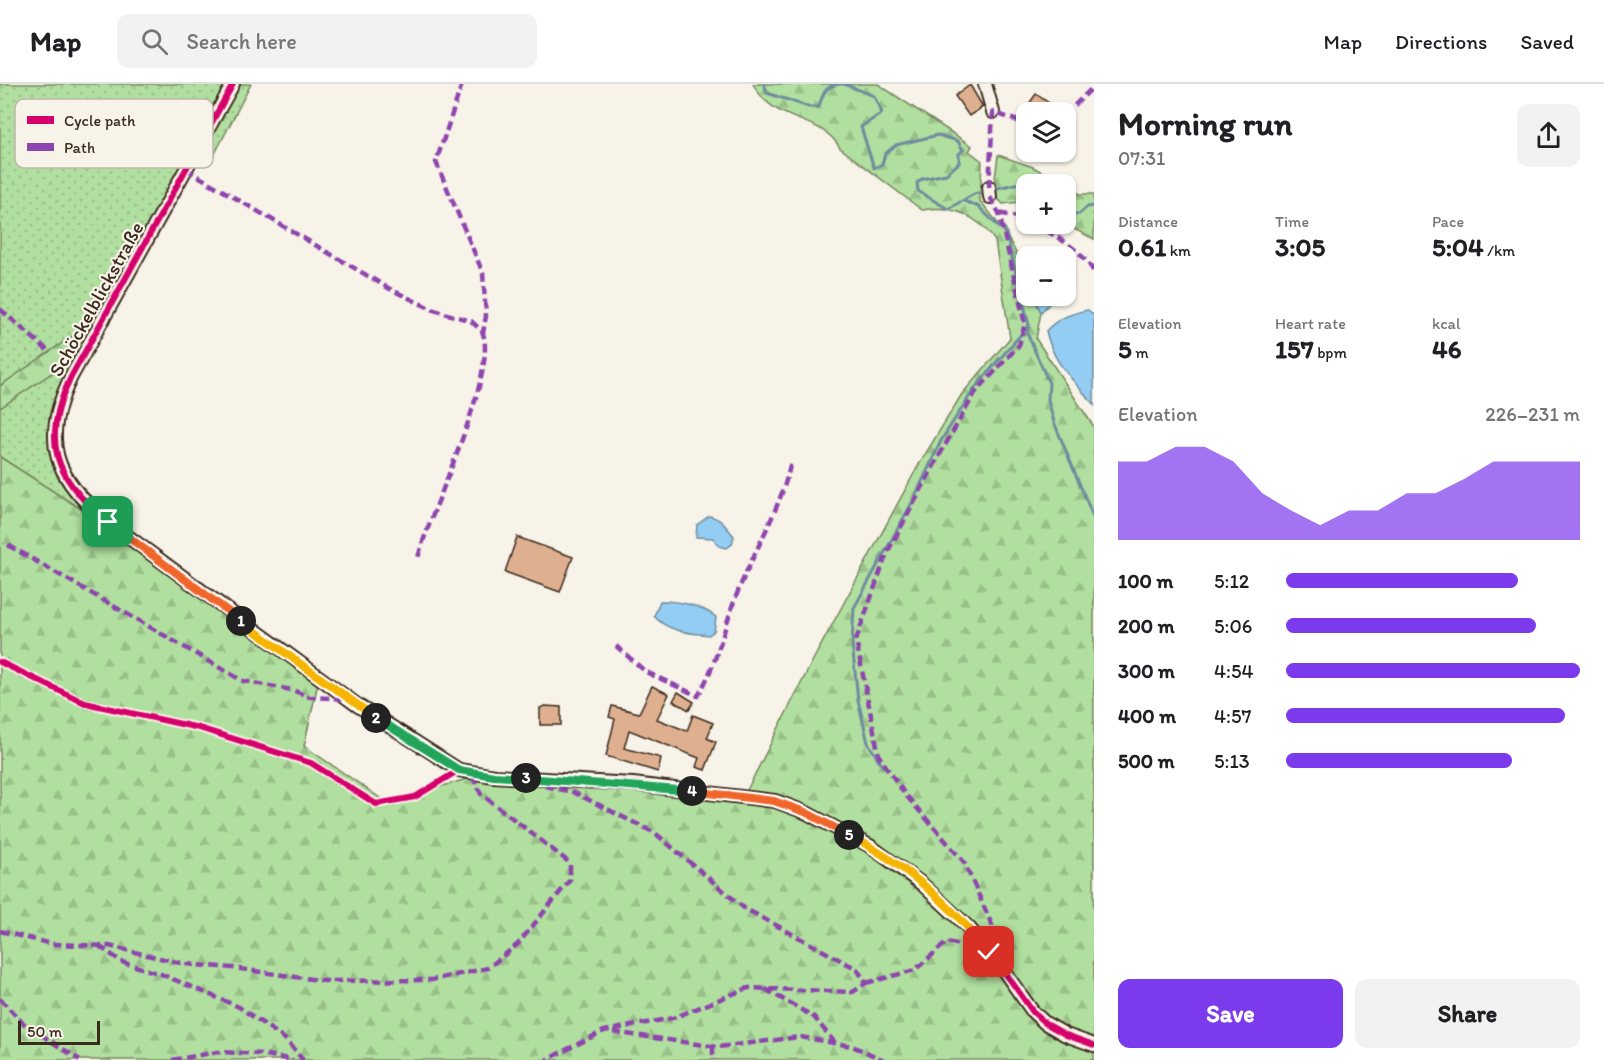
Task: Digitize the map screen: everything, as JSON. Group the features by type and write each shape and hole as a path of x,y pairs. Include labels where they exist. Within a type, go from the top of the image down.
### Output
{"street":[{"name":"Schöckelblickstraße","path":"213,119 232,84"},
{"path":"985,84 993,112"},
{"name":"Schöckelblickstraße","path":"186,168 71,377 59,405 54,424 55,444 65,475 78,494 117,529 357,705 459,770 494,776 633,784 774,801 805,812 870,846 922,884 969,928 1033,1012 1055,1029 1094,1046"}],"green space":[{"path":"0,84 227,84 213,110 213,99 15,99 15,168 181,168 92,331 83,329 0,386"},
{"path":"238,84 251,84 213,157 213,128"},
{"path":"753,84 878,84 972,146 969,151 982,161 980,201 1005,233 1016,252 1016,306 1038,306 1041,312 1036,339 1094,427 1094,1060 0,1060 0,457 93,517 318,683 304,746 386,802 467,779 743,798 813,660 918,466 962,394 1010,338 995,241 981,225 954,211 922,210 840,148 832,137 810,124 785,114 762,97"},
{"path":"998,155 1046,174 1016,174 1016,202 1003,204 993,194"},
{"path":"1076,192 1080,194 1094,194 1094,239 1076,230"},
{"path":"84,328 92,331 74,363 68,362 0,408 0,386"},
{"path":"68,362 74,363 52,410 50,445 93,517 0,457 0,408"}],"water":[{"path":"1038,306 1047,306 1041,312"},
{"path":"1088,310 1094,315 1094,405 1059,363 1046,331 1065,317"},
{"path":"709,516 720,521 734,536 732,544 727,548 719,546 713,538 696,537 697,525"},
{"path":"660,601 703,609 716,617 714,631 709,635 672,629 654,616"}],"building":[{"path":"970,85 983,107 969,116 955,96"},
{"path":"1036,94 1047,102 1030,102"},
{"path":"517,537 573,557 560,592 505,572"},
{"path":"652,686 669,694 657,719 687,731 693,715 713,723 707,738 716,742 705,770 696,767 699,758 629,730 624,748 661,758 658,772 606,756 615,719 609,717 612,706 639,713"},
{"path":"678,692 694,702 689,710 673,701"},
{"path":"561,707 561,725 540,725 540,708"}],"waterway":[{"path":"764,84 767,93 809,107 819,107 826,90 842,84"},
{"path":"844,84 874,96 882,113 861,127 874,168 882,164 885,154 896,145 938,135 958,141 963,150 959,154 959,163 946,174 922,179 917,183 918,191 948,209 974,194 987,191"},
{"path":"993,189 1016,184"},
{"path":"964,201 979,207 1000,228"},
{"path":"1076,214 1087,207 1094,206"},
{"path":"1005,229 1029,325 1027,333 1049,383 1048,400 1054,422 1094,519"},
{"path":"883,767 868,743 858,700 852,643 854,608 913,501 942,439 974,389 1029,325"}],"marked path":[{"path":"462,84 436,162 483,273 486,316 483,333"},
{"path":"1076,104 1092,88"},
{"path":"989,187 993,112 1016,120"},
{"path":"186,169 390,289 434,310 471,321 482,331 485,350 473,408 418,558"},
{"path":"990,197 999,213 1025,324 1019,345 975,393 944,447 887,553 856,640 879,756 904,793 964,862 1004,952 1004,971"},
{"path":"999,213 1016,217"},
{"path":"1052,234 1082,256 1094,272"},
{"path":"0,309 47,350"},
{"path":"616,646 646,672 698,696 716,657 739,589 781,494 791,461"},
{"path":"8,545 243,681 292,690 310,697 346,699"},
{"path":"0,931 52,944 109,946 185,964 233,968 325,981 431,980 488,968 518,944 570,880 570,863 481,794 470,772"},
{"path":"545,786 573,792 655,833 744,908 857,969 866,983 853,992 748,988 673,1018 604,1031 546,1060"},
{"path":"866,983 915,970 947,942 986,951"},
{"path":"99,946 122,962 161,974 239,1007 285,1039 303,1060"},
{"path":"765,989 814,1017 835,1043"},
{"path":"0,999 23,1023 80,1060"},
{"path":"613,1032 718,1047 800,1037 852,1046 884,1060"},
{"path":"713,1046 713,1060"},
{"path":"172,1060 218,1052 262,1054 293,1060"}],"cycle path":[{"path":"213,120 233,84"},
{"path":"187,168 71,377 61,400 56,420 55,439 58,457 64,474 90,506 108,522 357,705 459,770 494,776 633,784 775,801 805,812 870,846 922,884 969,928 1033,1012 1045,1023 1066,1035 1094,1045"},
{"path":"0,662 85,703 199,728 311,763 376,804 415,797 459,770"}],"route":[{"path":"108,522 357,705 459,770 494,776 633,784 774,801 805,812 870,846 922,884 969,928 989,952"}]}
